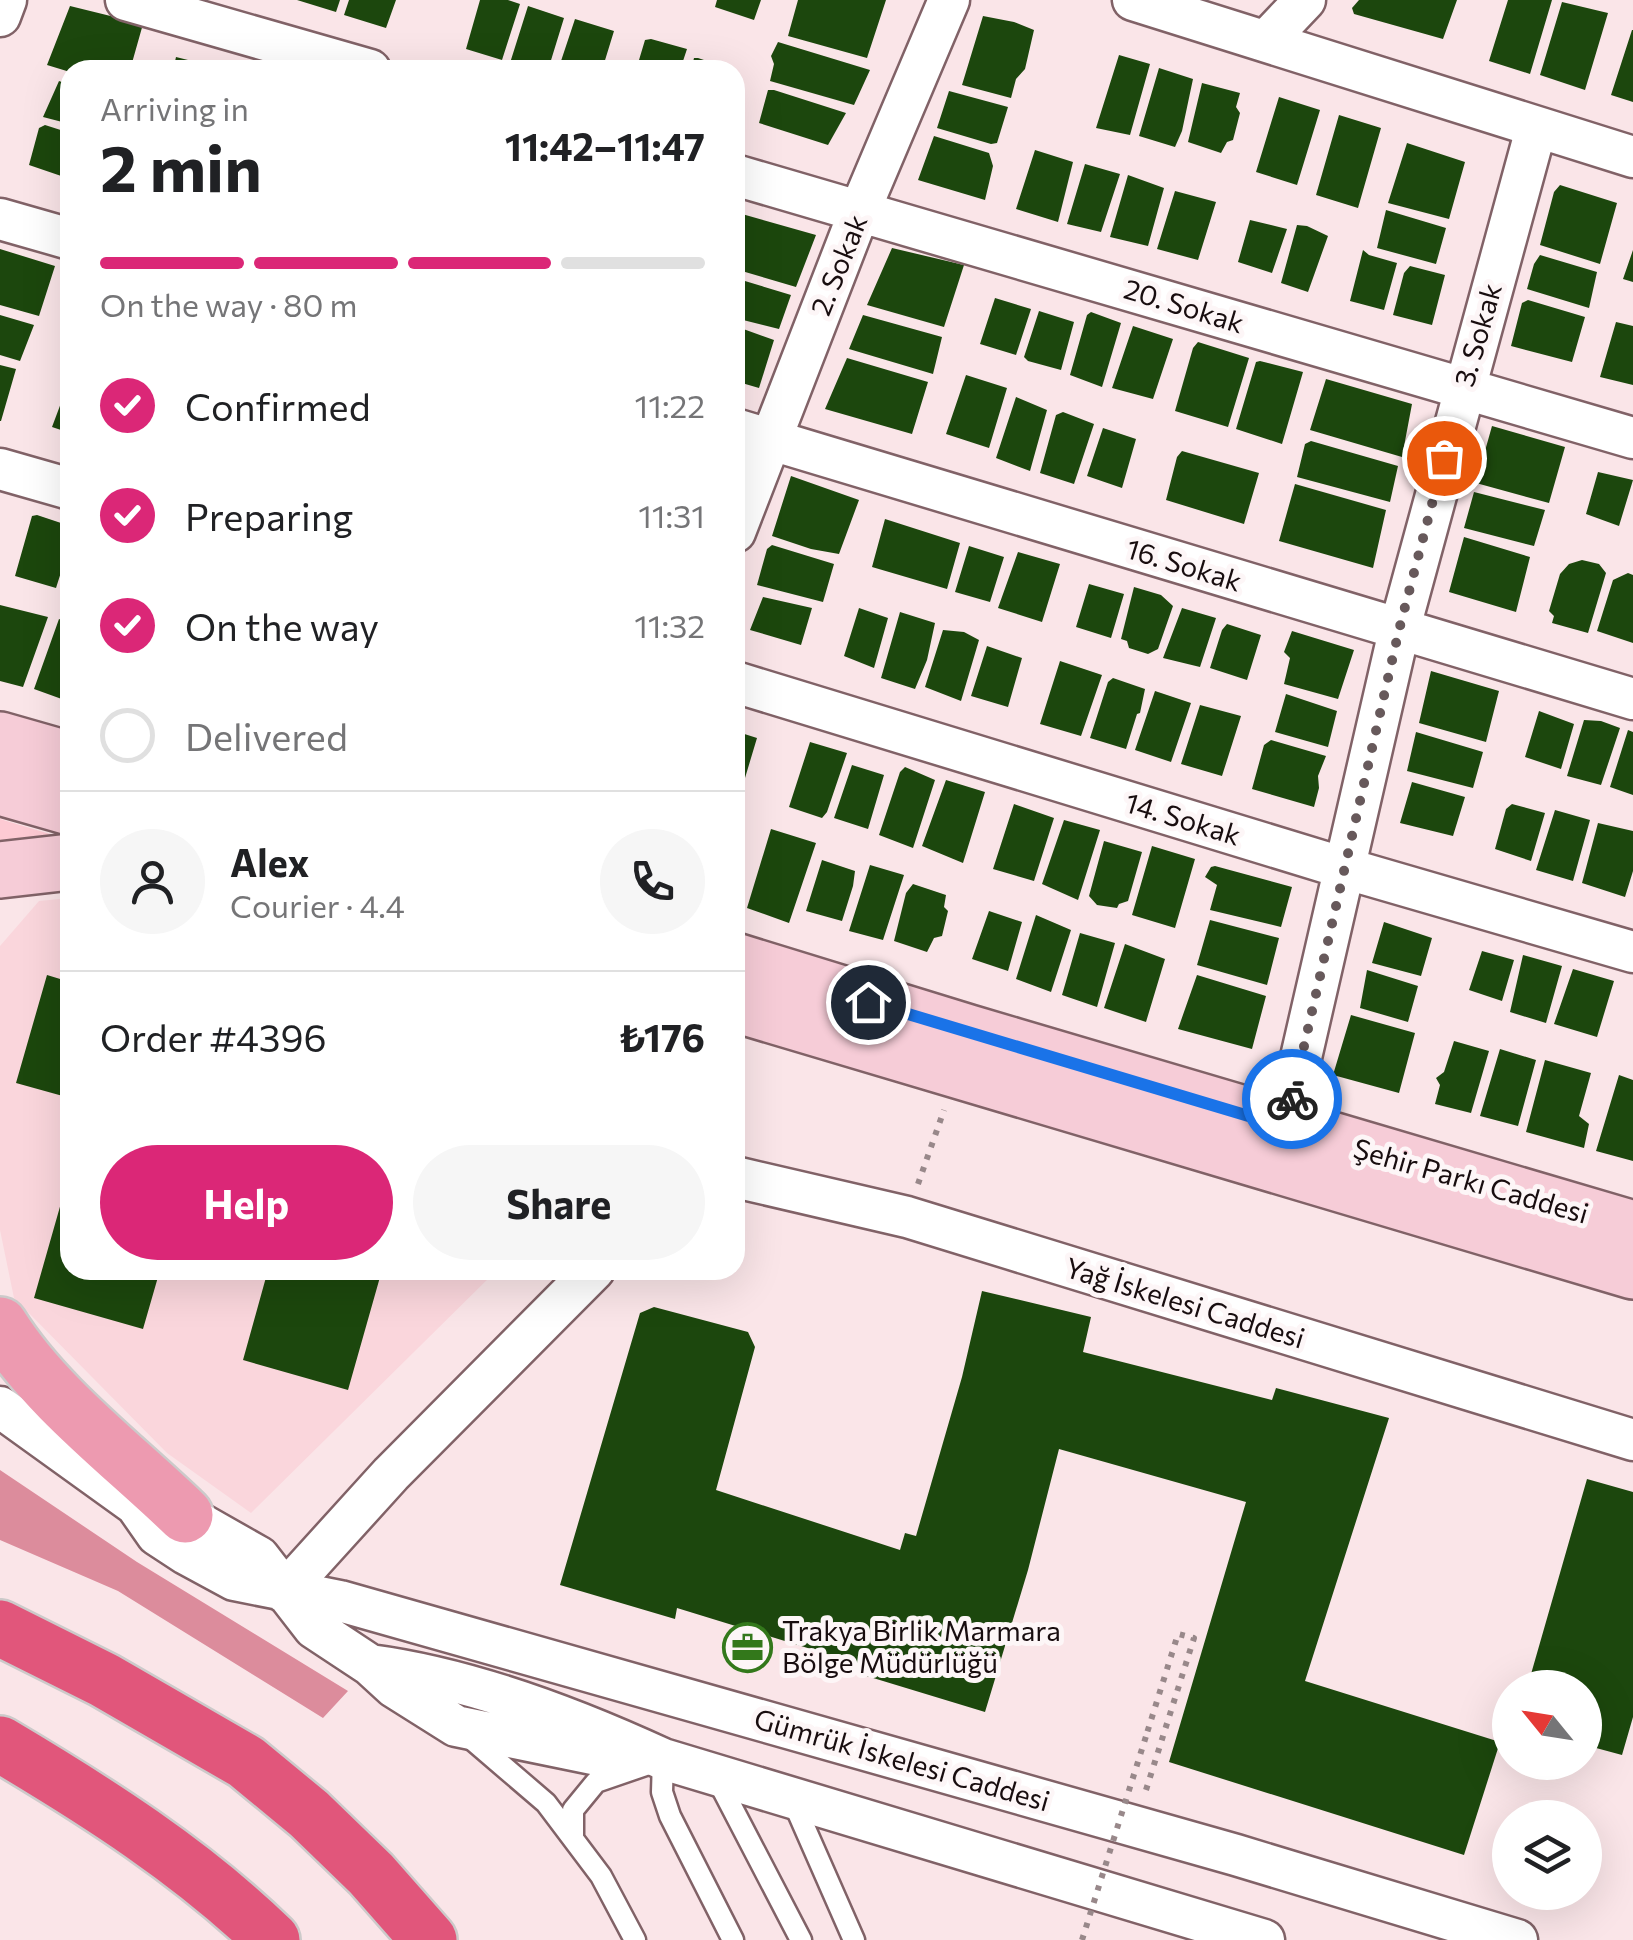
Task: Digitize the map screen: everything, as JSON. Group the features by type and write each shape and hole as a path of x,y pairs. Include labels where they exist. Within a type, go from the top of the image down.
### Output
{"highway":[{"path":"0,1628 104,1680 246,1762 372,1874 430,1940"},
{"path":"0,1744 171,1854 240,1908 272,1940"},
{"path":"0,1772 171,1854"}],"main road":[{"path":"0,740 60,757"},
{"path":"0,787 60,804"},
{"path":"0,870 60,862"},
{"path":"0,898 60,863"},
{"name":"Şehir Parkı Caddesi","path":"745,964 1633,1228"},
{"name":"Şehir Parkı Caddesi","path":"745,1007 1633,1271"},
{"path":"0,1326 16,1351 161,1510"}],"street":[{"path":"0,16 6,0"},
{"path":"126,0 335,60"},
{"name":"2. Sokak","path":"745,474 752,434 860,210 950,0"},
{"path":"1133,0 1633,157"},
{"path":"1267,40 1305,0"},
{"name":"3. Sokak","path":"1285,1127 1399,630 1536,128"},
{"name":"20. Sokak","path":"745,177 1633,438"},
{"path":"0,219 60,236"},
{"name":"16. Sokak","path":"752,434 1633,699"},
{"path":"0,469 60,486"},
{"name":"14. Sokak","path":"745,685 1633,952"},
{"name":"Yağ İskelesi Caddesi","path":"745,1178 908,1217 1633,1440"},
{"path":"284,1592 391,1474 584,1280"},
{"path":"0,1407 161,1510 259,1557 314,1628 370,1664 394,1687 456,1726 597,1756 663,1758"},
{"name":"Gümrük İskelesi Caddesi","path":"284,1592 340,1601 1134,1826 1517,1940"},
{"path":"370,1664 406,1670 534,1707 598,1729 663,1758 1264,1940"}],"lane":[{"path":"456,1726 546,1802 601,1876 635,1940"},
{"path":"573,1838 573,1810 596,1782 663,1758 662,1792 670,1816 734,1940"},
{"path":"714,1773 801,1940"},
{"path":"792,1799 854,1940"}],"path":[{"path":"914,1194 948,1097"},
{"path":"1082,1940 1178,1634 1194,1638 1134,1826"}],"shaded area":[{"path":"0,819 60,837 60,842 0,855"},
{"path":"60,899 60,1280 487,1280 251,1513 167,1453 14,1298 0,1230 0,946 39,901"},
{"path":"0,1470 137,1562 348,1691 323,1718 118,1591 0,1540"}],"building":[{"path":"297,0 340,0 336,12"},
{"path":"349,0 396,0 386,28 344,15"},
{"path":"480,0 520,4 502,60 466,49"},
{"path":"717,0 761,0 754,20 715,7"},
{"path":"798,0 886,0 867,58 788,36"},
{"path":"1359,0 1457,0 1443,39 1354,14 1352,8"},
{"path":"1508,0 1552,0 1530,74 1489,61"},
{"path":"1562,2 1608,13 1585,90 1540,75"},
{"path":"70,6 143,24 133,60 60,60 60,69 47,65"},
{"path":"528,6 564,18 551,60 511,60"},
{"path":"983,16 1034,30 1025,69 1016,79 1011,98 962,85"},
{"path":"575,19 614,31 605,60 561,60"},
{"path":"1633,30 1633,102 1611,95"},
{"path":"645,40 687,49 683,60 639,60"},
{"path":"778,42 870,70 854,105 770,81 774,64 771,56"},
{"path":"1119,55 1150,64 1130,135 1096,128"},
{"path":"1159,68 1193,79 1175,147 1139,136"},
{"path":"59,81 60,81 60,121 43,117"},
{"path":"1202,83 1240,93 1233,140 1227,142 1221,153 1188,142"},
{"path":"768,90 846,113 828,145 759,123"},
{"path":"949,91 1008,107 997,143 937,128"},
{"path":"1279,97 1320,110 1297,185 1256,172"},
{"path":"1339,115 1381,128 1358,208 1316,195"},
{"path":"45,125 60,130 60,176 29,165 39,128"},
{"path":"934,136 989,153 993,166 985,200 918,180"},
{"path":"1407,143 1465,162 1449,219 1388,203"},
{"path":"1035,150 1073,162 1058,222 1016,209"},
{"path":"1085,164 1120,174 1101,232 1067,224"},
{"path":"1128,175 1164,188 1148,246 1110,237"},
{"path":"1560,185 1617,203 1600,264 1540,245 1554,192"},
{"path":"1175,191 1216,202 1198,260 1157,249"},
{"path":"1386,210 1446,228 1436,264 1377,248"},
{"path":"745,215 816,235 796,287 745,272"},
{"path":"1250,220 1287,229 1272,273 1238,262"},
{"path":"1297,225 1328,236 1308,292 1281,283"},
{"path":"892,248 964,265 944,327 867,305"},
{"path":"0,249 55,266 39,316 0,305"},
{"path":"1363,250 1397,263 1384,310 1350,301"},
{"path":"1633,250 1633,282 1623,279"},
{"path":"1540,255 1597,272 1589,308 1527,289"},
{"path":"1410,266 1445,275 1432,325 1393,315 1404,273"},
{"path":"745,281 791,295 779,329 745,320"},
{"path":"995,298 1031,309 1016,355 980,344"},
{"path":"1528,300 1585,317 1572,362 1511,346 1522,303"},
{"path":"1039,311 1074,322 1061,370 1024,357"},
{"path":"1091,312 1121,323 1102,387 1070,375"},
{"path":"0,315 34,325 20,361 0,355"},
{"path":"863,315 942,337 933,374 849,349"},
{"path":"1616,322 1633,326 1633,385 1600,377"},
{"path":"1133,326 1173,339 1153,399 1112,388"},
{"path":"745,330 774,340 759,388 745,384"},
{"path":"1198,342 1249,358 1228,427 1175,411"},
{"path":"847,358 928,382 912,434 825,409"},
{"path":"1256,362 1303,372 1282,444 1236,429"},
{"path":"0,365 16,369 1,421 0,421"},
{"path":"966,375 1007,388 989,448 946,434"},
{"path":"1326,379 1412,404 1402,457 1310,430"},
{"path":"1016,397 1047,410 1030,471 996,458"},
{"path":"60,406 60,430 52,427"},
{"path":"1063,412 1094,424 1074,484 1040,473 1056,415"},
{"path":"1492,426 1565,447 1549,503 1476,483"},
{"path":"1103,428 1136,439 1122,488 1087,476"},
{"path":"1311,441 1398,466 1390,502 1297,477 1305,444"},
{"path":"1182,451 1259,473 1244,524 1166,500"},
{"path":"1598,472 1633,480 1619,526 1586,514"},
{"path":"791,476 859,500 839,554 772,536"},
{"path":"1295,484 1386,510 1373,568 1279,541"},
{"path":"1474,492 1545,510 1534,546 1464,528"},
{"path":"32,516 60,523 60,575 56,588 15,576"},
{"path":"885,519 960,543 947,589 872,567"},
{"path":"1464,537 1530,557 1516,612 1449,592"},
{"path":"772,545 834,564 823,602 757,585 767,549"},
{"path":"969,546 1004,557 990,602 955,592"},
{"path":"1018,552 1060,564 1042,622 998,608"},
{"path":"1582,560 1599,564 1606,573 1588,633 1552,623 1554,616 1549,611 1560,574 1569,564"},
{"path":"1628,573 1633,575 1633,643 1597,631 1613,580"},
{"path":"1089,584 1124,594 1111,638 1076,627"},
{"path":"1134,587 1161,595 1173,606 1158,649 1148,654 1129,648 1127,641 1121,639"},
{"path":"763,597 812,608 801,645 750,630"},
{"path":"0,605 48,617 23,687 0,681"},
{"path":"859,608 888,618 874,668 844,656"},
{"path":"1182,608 1216,618 1200,667 1163,658"},
{"path":"900,612 935,623 927,660 915,689 881,678"},
{"path":"59,619 60,619 60,698 34,689"},
{"path":"1227,624 1261,635 1247,680 1210,668"},
{"path":"943,630 964,632 979,640 961,701 925,687"},
{"path":"1292,631 1354,650 1338,699 1284,684 1290,658 1284,652"},
{"path":"987,646 1022,658 1008,707 971,696"},
{"path":"1060,661 1102,675 1081,736 1040,724"},
{"path":"1431,671 1499,691 1486,742 1419,723"},
{"path":"1113,678 1145,689 1126,749 1090,738 1108,682"},
{"path":"1155,691 1191,703 1171,762 1135,750"},
{"path":"1286,694 1337,711 1328,747 1275,732"},
{"path":"1200,705 1241,716 1222,776 1181,764"},
{"path":"1539,711 1574,724 1561,769 1525,757"},
{"path":"1584,720 1620,728 1601,785 1567,776"},
{"path":"1628,730 1633,732 1633,795 1610,787"},
{"path":"1416,732 1483,752 1473,788 1407,771"},
{"path":"745,734 757,738 745,778"},
{"path":"1271,740 1326,756 1318,776 1314,807 1252,789 1264,745"},
{"path":"810,742 847,753 822,818 789,807"},
{"path":"852,765 884,775 868,829 834,818"},
{"path":"905,767 935,780 913,848 879,835"},
{"path":"946,780 985,792 963,863 922,846"},
{"path":"1412,782 1465,797 1453,836 1400,823"},
{"path":"1014,804 1054,818 1034,881 993,869"},
{"path":"1512,804 1545,813 1531,861 1495,849 1506,809"},
{"path":"1555,810 1590,820 1573,881 1536,870"},
{"path":"1064,820 1100,830 1078,900 1042,884"},
{"path":"1598,823 1633,831 1633,871 1625,897 1582,883"},
{"path":"771,829 816,843 789,923 747,908"},
{"path":"1104,841 1142,852 1128,901 1117,908 1097,905 1089,896"},
{"path":"1152,846 1195,859 1175,928 1132,915"},
{"path":"822,860 855,871 842,921 806,911"},
{"path":"870,865 904,875 883,940 849,931"},
{"path":"1215,866 1292,887 1281,927 1210,910 1217,885 1205,877"},
{"path":"913,884 946,895 944,907 948,911 942,936 934,938 927,952 894,941 906,893"},
{"path":"989,911 1022,922 1008,971 972,959"},
{"path":"1036,915 1071,930 1051,992 1016,979"},
{"path":"1210,920 1279,938 1267,985 1197,965"},
{"path":"1384,922 1432,938 1421,976 1372,963"},
{"path":"1080,933 1115,943 1097,1007 1062,995"},
{"path":"1125,944 1165,959 1146,1022 1104,1008"},
{"path":"1482,951 1514,960 1502,1001 1469,990"},
{"path":"1523,955 1562,966 1546,1023 1510,1012"},
{"path":"1573,969 1614,981 1597,1037 1554,1024"},
{"path":"1367,970 1418,986 1408,1022 1360,1008"},
{"path":"47,975 60,979 60,1095 16,1083"},
{"path":"1197,975 1266,996 1252,1049 1178,1029"},
{"path":"1351,1015 1415,1033 1399,1093 1333,1075"},
{"path":"1454,1041 1489,1051 1471,1113 1435,1104 1440,1085 1436,1078 1444,1072"},
{"path":"1500,1049 1536,1060 1518,1126 1480,1116"},
{"path":"1545,1060 1591,1073 1579,1116 1589,1124 1584,1148 1526,1132"},
{"path":"1619,1075 1633,1080 1633,1161 1596,1151"},
{"path":"60,1207 60,1280 157,1280 143,1329 34,1298"},
{"path":"265,1280 379,1280 348,1390 243,1360"},
{"path":"982,1291 1091,1317 1083,1352 1272,1400 1276,1388 1389,1418 1305,1681 1492,1739 1492,1767 1464,1855 1169,1762 1246,1502 1059,1449 985,1712 860,1674 863,1665 677,1608 675,1619 560,1585 640,1313 654,1307 748,1332 755,1347 716,1490 900,1550 905,1533 916,1536 962,1377"},
{"path":"1587,1479 1633,1492 1633,1717 1622,1755 1602,1750 1602,1670 1532,1670"}],"way so far":[{"path":"1292,1099 1399,630 1444,458"}],"place":[{"name":"Trakya Birlik Marmara Bölge Müdürlüğü","path":"747,1647"}],"route":[{"path":"868,1002 1285,1127 1292,1099"}]}
